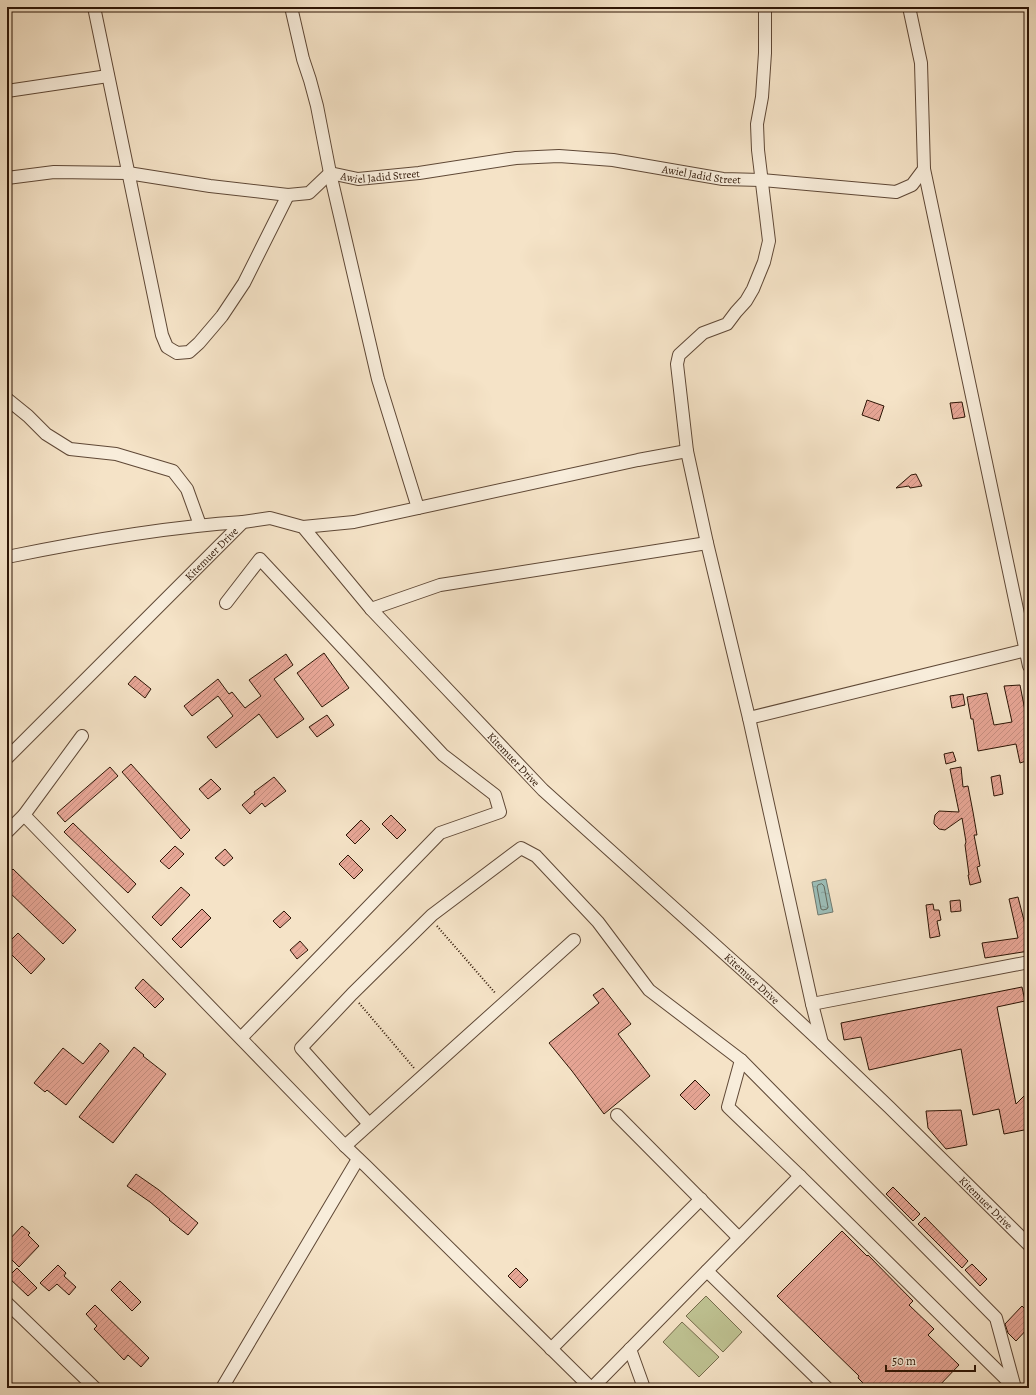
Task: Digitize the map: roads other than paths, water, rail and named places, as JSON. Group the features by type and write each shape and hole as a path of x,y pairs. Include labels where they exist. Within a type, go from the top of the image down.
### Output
{"street":[{"path":"94,7 162,335 167,347 177,353 189,352 199,343 222,316 244,283 288,195"},
{"path":"291,7 303,59 317,106 330,173 378,379 418,508"},
{"path":"765,7 765,60 762,97 757,124 761,180 769,241 764,262 753,289 746,301 727,324 703,333 678,357 677,364 687,451 822,1043"},
{"path":"909,7 921,63 924,169 1029,666"},
{"path":"7,91 108,76"},
{"name":"Awiel Jadid Street","path":"7,178 54,172 128,173 210,186 288,195 309,193 330,173 358,179 419,173 516,158 559,156 613,160 723,179 761,180 896,192 912,185 924,169"},
{"path":"7,399 28,416 46,434 70,449 116,454 173,471 186,489 200,525"},
{"path":"303,527 354,522 594,469 687,451"},
{"name":"Kitemuer Drive","path":"7,757 244,522 270,518 303,527 372,609 543,790 822,1043 889,1106 1029,1246"},
{"path":"7,557 89,540 200,525 244,522"},
{"path":"372,609 440,585 707,544"},
{"path":"226,603 260,559 443,755 495,795 500,812 440,834 241,1038"},
{"path":"749,718 1026,650"},
{"path":"7,832 24,815 82,736"},
{"path":"24,815 345,1146 592,1388 800,1176"},
{"path":"369,1124 301,1048 352,994 430,918 522,848 536,856 598,922 649,990 741,1060 996,1318 1015,1388"},
{"path":"345,1146 574,940"},
{"path":"812,1004 1029,962"},
{"path":"741,1060 728,1107 1015,1388"},
{"path":"617,1115 739,1238"},
{"path":"222,1388 358,1159"},
{"path":"551,1349 701,1199"},
{"path":"707,1270 827,1388"},
{"path":"7,1302 95,1388"},
{"path":"630,1349 644,1388"}],"water":[{"path":"826,879 833,912 818,915 812,882"}]}
